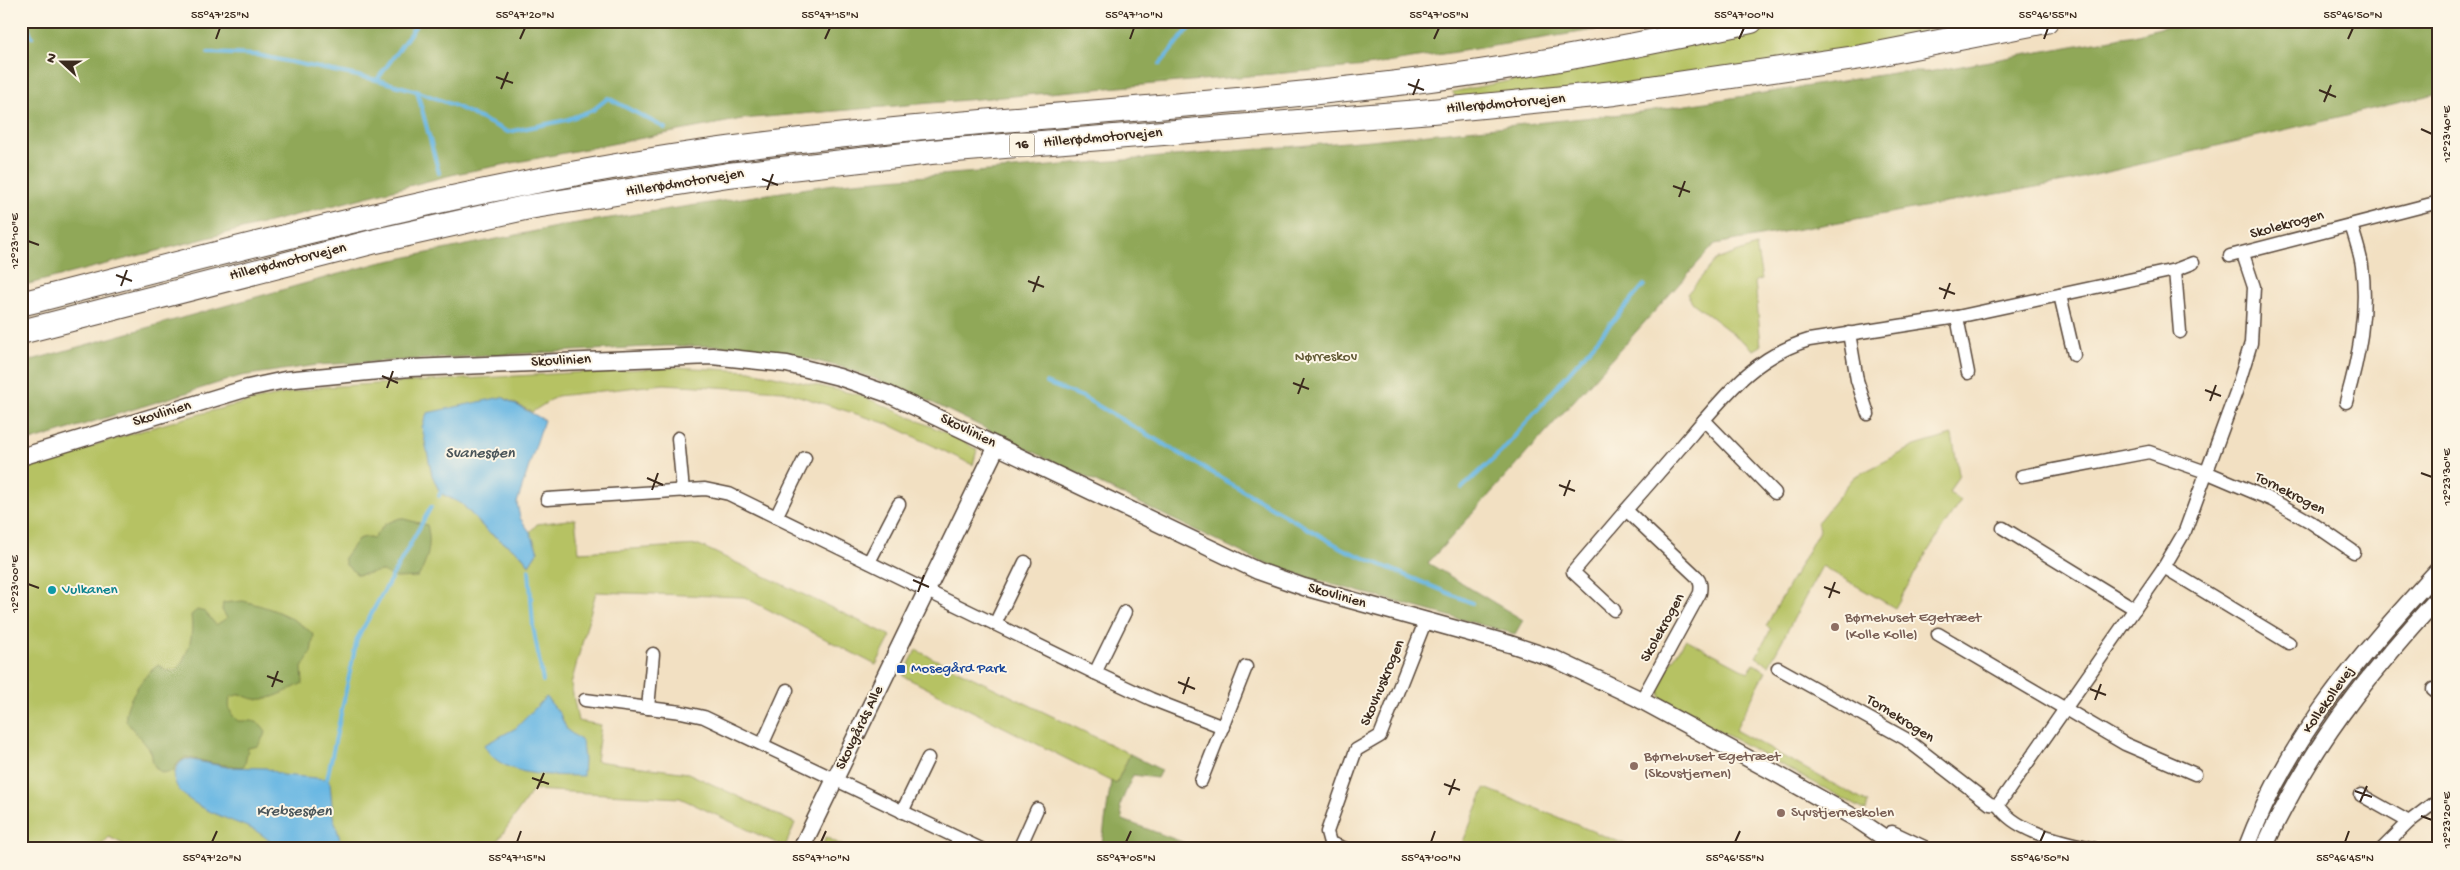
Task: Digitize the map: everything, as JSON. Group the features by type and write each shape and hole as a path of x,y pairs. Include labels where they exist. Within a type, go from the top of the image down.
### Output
{"highway":[{"name":"Hillerødmotorvejen","path":"21,304 361,218 524,182 727,149 930,127 1265,98 1432,79 1610,52 1751,21"},
{"name":"Hillerødmotorvejen","path":"21,332 376,241 529,207 728,175 931,152 1423,112 1615,93 1862,57 2039,23 2064,21"}],"street":[{"name":"Skolekrogen","path":"2230,256 2439,202"},
{"path":"2346,402 2359,355 2365,312 2362,264 2351,225"},
{"path":"1998,805 2164,567 2185,531 2231,408 2251,344 2254,287 2243,254"},
{"path":"1614,610 1573,572 1735,384 1779,351 1810,340 1957,317 2175,270 2193,263"},
{"path":"2175,270 2180,332"},
{"path":"2060,295 2074,355"},
{"path":"1957,317 1968,373"},
{"path":"1849,333 1857,380 1868,414"},
{"name":"Skovlinien","path":"21,457 248,388 285,380 410,368 671,356 737,358 787,364 839,377 888,394 1258,571 1304,587 1510,644 1556,660 1641,701 1855,818 1924,849"},
{"path":"1704,420 1775,494"},
{"path":"678,438 683,491"},
{"name":"Skovgårds Alle","path":"801,849 997,446"},
{"name":"Tornekrogen","path":"2022,476 2149,452 2206,472 2272,500 2310,521 2354,552"},
{"path":"776,517 805,458"},
{"path":"547,499 705,490 729,494 1095,673 1151,699 1223,727"},
{"path":"869,562 899,504"},
{"name":"Skolekrogen","path":"1626,510 1701,581 1700,593 1641,701"},
{"path":"2003,528 2134,609"},
{"path":"995,624 1025,562"},
{"path":"2164,567 2289,643"},
{"name":"Kollekollevej","path":"2246,849 2291,757 2322,707 2362,654 2439,569"},
{"name":"Kollekollevej","path":"2264,849 2300,777 2339,714 2374,670 2439,597"},
{"path":"1095,673 1125,612"},
{"name":"Skovhuskrogen","path":"1346,849 1330,843 1327,832 1356,750 1380,736 1425,622"},
{"path":"1938,634 2125,744 2195,774"},
{"path":"648,708 653,654"},
{"path":"1201,781 1246,667"},
{"name":"Tornekrogen","path":"1778,668 1906,739 1990,804 1998,805 2003,812 2027,828 2095,849"},
{"path":"763,743 787,690"},
{"path":"585,700 704,717 763,743 981,849"},
{"path":"902,812 928,758"},
{"path":"2361,795 2409,822"},
{"path":"2382,849 2409,822 2439,799"},
{"path":"1019,849 1037,810"},
{"name":"Skovlinien","path":"1855,818 1901,849"}],"green space":[{"path":"21,21 1651,21 1367,66 742,119 455,174 21,286"},
{"path":"1791,21 1979,21 1885,45 1636,85 1458,99 1452,92 1642,55"},
{"name":"Nørreskov","path":"2186,21 2439,21 2439,93 2070,181 1715,244 1428,563 1523,620 1515,634 1309,578 1255,559 910,392 845,368 791,355 720,346 665,346 317,365 241,376 21,444 21,363 378,263 571,224 841,183 1371,140 1641,112 1900,72 1928,72 2134,35"},
{"path":"1756,246 1762,279 1755,281 1761,346 1754,350 1693,303 1687,294 1716,260"},
{"path":"675,367 751,371 860,395 962,440 977,450 973,465 888,424 783,391 664,384 557,396 532,412 502,397 440,493 462,504 487,531 522,555 529,565 538,551 530,532 537,524 575,519 579,552 699,545 891,636 876,665 744,597 596,592 571,684 578,721 601,725 596,761 688,773 795,823 785,847 680,798 533,790 492,849 133,849 109,837 98,849 21,849 21,468 208,412 246,402 322,387"},
{"path":"1952,435 1959,474 1949,493 1961,500 1926,554 1895,608 1822,566 1769,665 1756,657 1771,629 1766,626 1820,529 1817,523 1854,477 1915,446"},
{"path":"400,518 427,525 429,538 428,552 418,577 396,578 382,571 358,575 346,565 344,558 358,539 366,537 373,539 385,524"},
{"path":"243,601 281,613 298,622 314,635 311,652 302,668 303,683 264,699 249,698 241,694 230,697 231,713 238,721 258,723 266,732 258,746 248,748 245,764 242,767 215,764 186,757 178,763 173,771 162,773 155,766 150,750 126,720 126,713 132,697 142,681 159,665 167,671 177,670 190,644 192,630 191,615 197,610 205,612 216,625 227,618 222,610 223,603"},
{"path":"1686,639 1748,672 1754,664 1766,671 1735,730 1868,803 1866,811 1661,699 1658,683"},
{"path":"916,650 1130,754 1116,784 903,676"},
{"path":"1130,754 1161,770 1157,778 1133,775 1120,805 1123,820 1201,849 1101,849 1111,781 1116,784"},
{"path":"1485,788 1637,849 1460,849"},
{"path":"826,837 849,849 821,849"}],"water":[{"name":"Svanesøen","path":"502,397 544,420 517,503 520,518 530,532 538,551 529,565 522,555 487,531 462,504 440,493 432,475 422,427 427,413"},
{"path":"546,697 560,714 567,730 582,741 583,776 542,774 514,769 502,764 492,756 484,745 516,728"},
{"name":"Krebsesøen","path":"187,759 227,767 266,768 282,775 327,779 330,783 333,816 343,849 277,849 256,831 193,802 182,793 176,784 175,773 177,768 181,762"}],"waterway":[{"path":"25,21 32,37"},
{"path":"377,80 419,21"},
{"path":"1160,64 1195,21"},
{"path":"208,53 257,55 377,80 417,91 453,105 508,132 566,120 593,110 608,98 665,128"},
{"path":"417,91 439,173"},
{"path":"1462,488 1501,452 1644,285"},
{"path":"1046,383 1083,397 1343,549 1472,603"},
{"path":"327,779 357,639 431,507"},
{"path":"529,570 533,626 543,681"}],"place":[{"name":"Vulkanen","path":"52,590"},
{"name":"Børnehuset Egetræet (Kolle Kolle)","path":"1835,627"},
{"name":"Mosegård Park","path":"901,669"},
{"name":"Børnehuset Egetræet (Skovstjernen)","path":"1634,766"},
{"name":"Syvstjerneskolen","path":"1781,813"}]}
